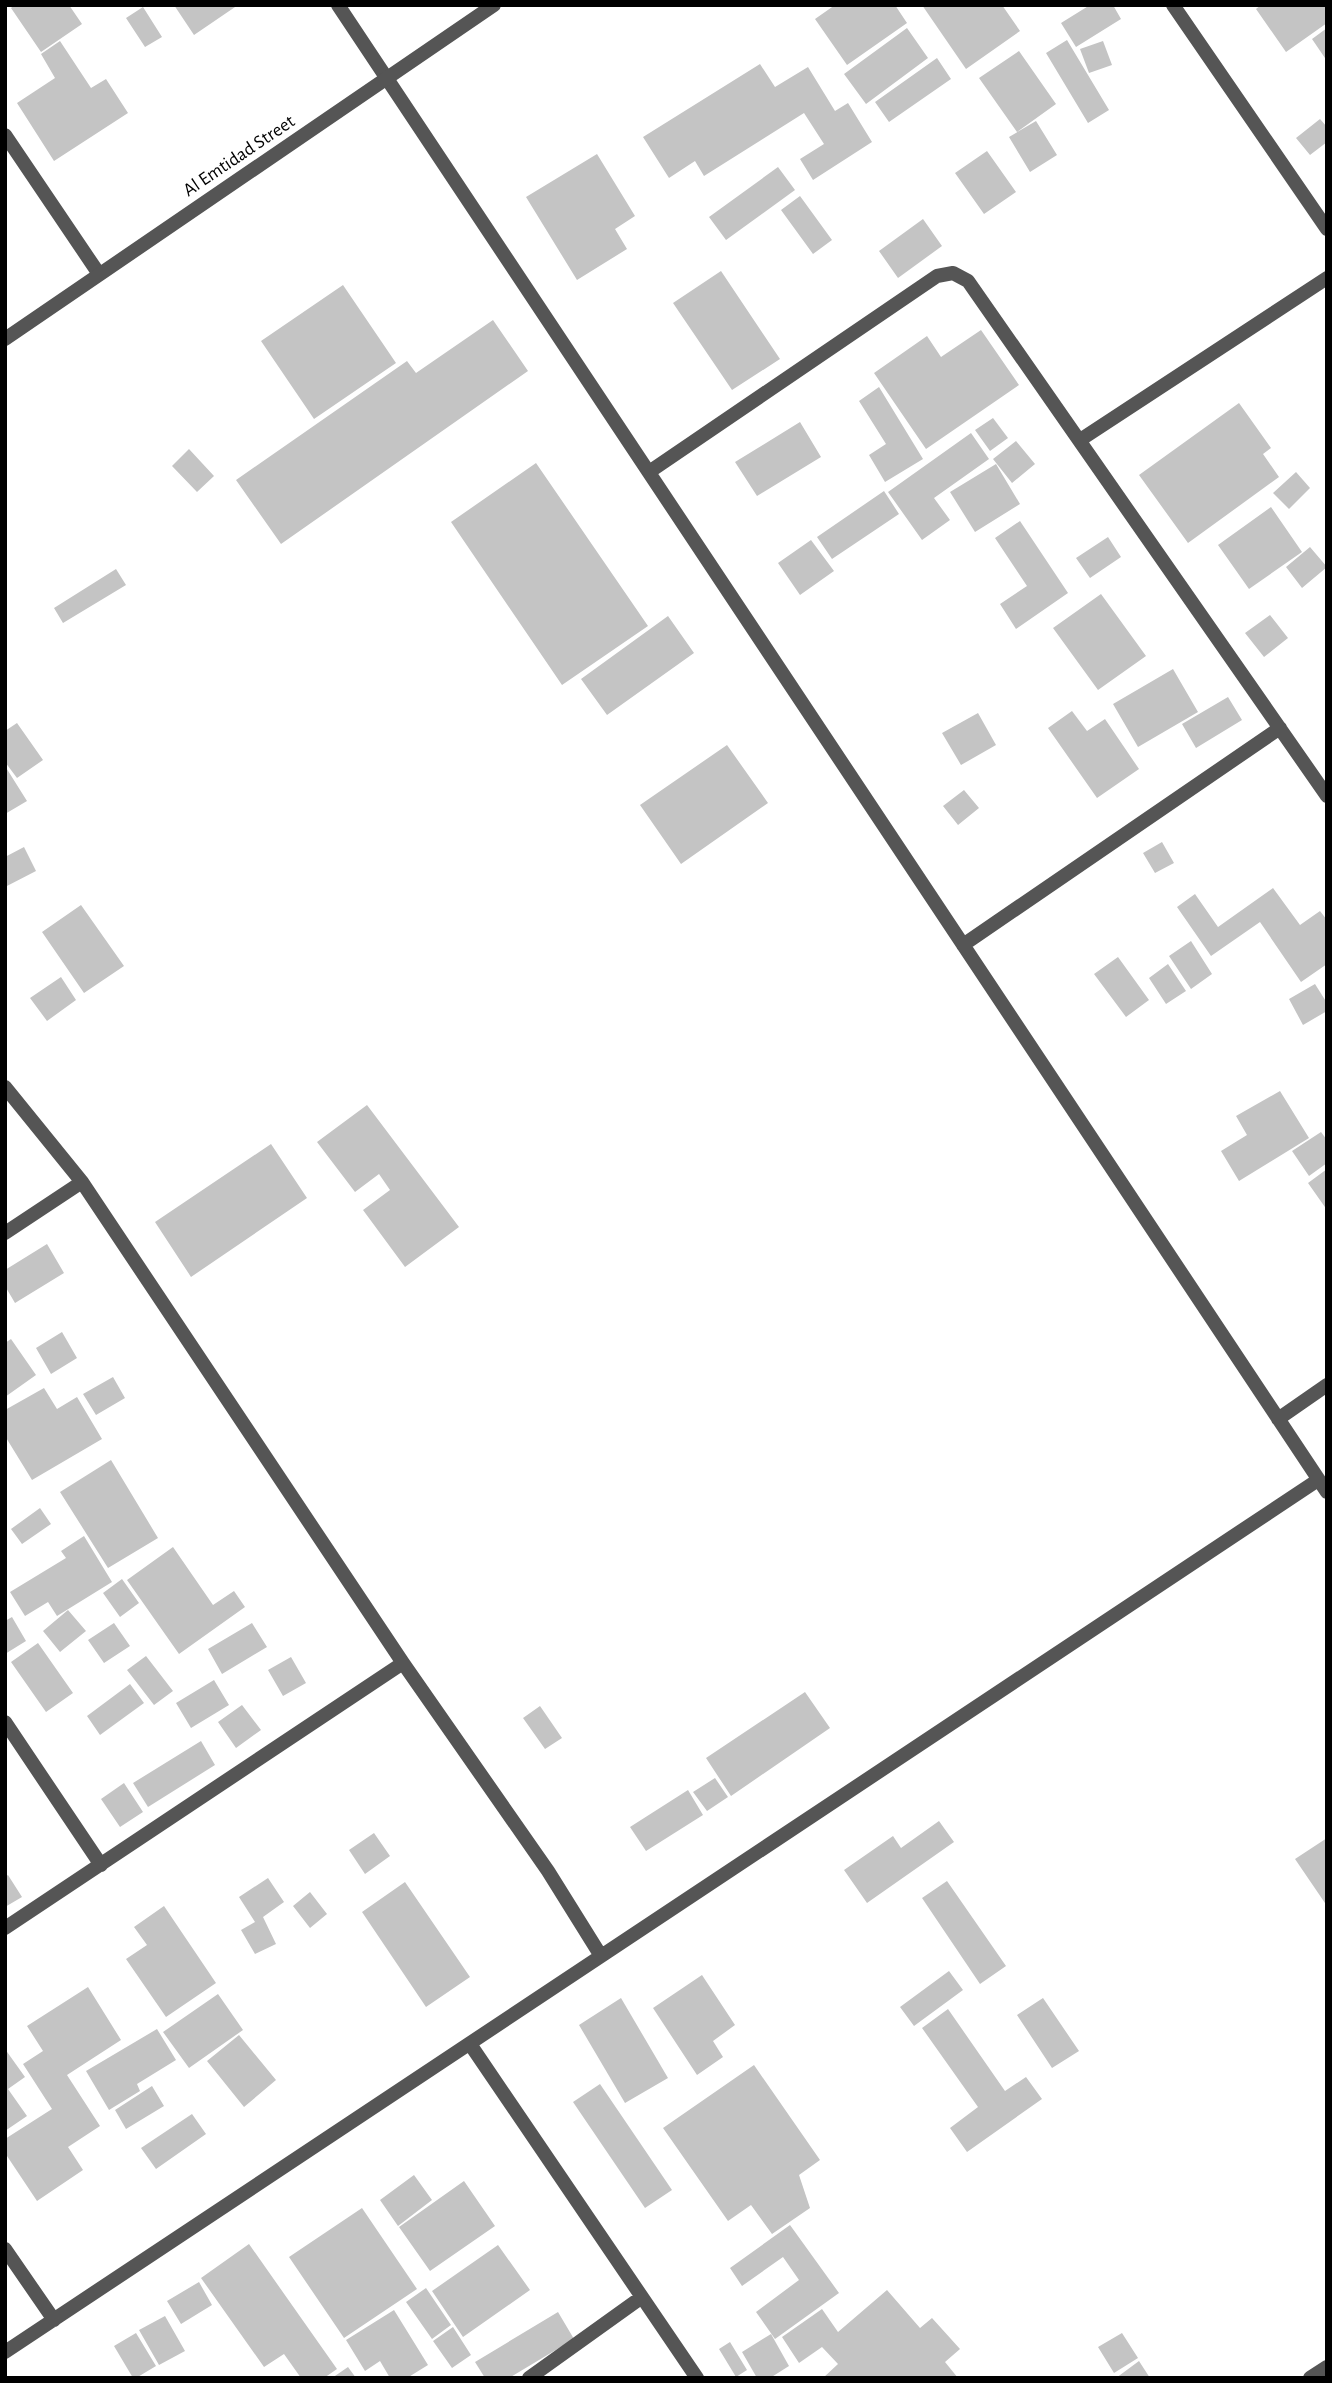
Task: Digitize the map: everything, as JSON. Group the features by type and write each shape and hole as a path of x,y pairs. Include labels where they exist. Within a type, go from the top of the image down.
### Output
{"street":[{"path":"5,2352 601,1956 1322,1486 338,5"},
{"name":"Al Emtidad Street","path":"5,339 494,5"},
{"path":"1173,5 1327,229"},
{"path":"5,135 99,274"},
{"path":"649,472 937,276 953,273 968,281 1327,796"},
{"path":"1080,440 1327,278"},
{"path":"962,945 1280,728"},
{"path":"5,1087 82,1182 404,1663 548,1871 601,1956"},
{"path":"5,1233 82,1182"},
{"path":"1278,1419 1327,1385"},
{"path":"5,1928 404,1663"},
{"path":"5,1722 101,1865"},
{"path":"470,2044 697,2378"},
{"path":"5,2249 54,2320"},
{"path":"529,2378 642,2297"},
{"path":"1310,2378 1327,2367"}],"building":[{"path":"14,5 69,5 82,24 41,52 11,8"},
{"path":"174,5 238,5 194,35"},
{"path":"835,5 895,5 907,23 847,65 815,19"},
{"path":"922,5 1002,5 1020,31 966,69"},
{"path":"1090,5 1113,5 1121,19 1076,47 1061,23"},
{"path":"1261,5 1327,5 1327,23 1286,52 1256,9"},
{"path":"143,7 162,37 145,47 126,18"},
{"path":"907,28 928,58 866,104 844,74"},
{"path":"1327,28 1327,61 1312,39"},
{"path":"1067,40 1109,110 1088,123 1046,53"},
{"path":"60,41 91,88 106,79 128,113 54,161 17,103 55,78 41,54"},
{"path":"1103,41 1112,65 1089,73 1080,49"},
{"path":"1019,51 1056,104 1017,132 979,78"},
{"path":"937,58 951,79 889,122 875,102"},
{"path":"760,64 775,87 808,67 835,111 848,103 872,142 813,180 800,159 824,144 804,113 704,176 695,161 669,178 643,137"},
{"path":"1320,119 1327,127 1327,142 1310,155 1296,138"},
{"path":"1036,121 1057,155 1030,172 1009,137"},
{"path":"987,151 1016,192 984,214 955,173"},
{"path":"597,154 635,216 615,229 627,249 577,280 526,197"},
{"path":"778,167 795,190 726,240 709,217"},
{"path":"800,196 832,240 813,254 781,210"},
{"path":"923,219 942,246 898,278 879,251"},
{"path":"721,271 780,359 732,390 673,303"},
{"path":"343,285 396,363 314,419 261,341"},
{"path":"493,320 528,371 281,544 236,480 407,361 416,373"},
{"path":"981,330 1019,385 926,449 874,373 927,336 941,357"},
{"path":"879,387 923,459 885,482 869,455 886,444 859,401"},
{"path":"1239,403 1271,448 1263,454 1279,477 1188,543 1139,475"},
{"path":"993,418 1008,438 990,451 975,430"},
{"path":"800,422 821,457 757,496 735,462"},
{"path":"971,433 989,459 934,498 950,520 922,540 888,492"},
{"path":"1016,441 1035,464 1012,483 993,459"},
{"path":"189,449 214,476 197,492 172,466"},
{"path":"536,463 648,626 562,685 451,522"},
{"path":"996,464 1020,504 975,532 950,492"},
{"path":"1296,472 1310,488 1289,509 1273,493"},
{"path":"884,491 899,514 832,559 817,537"},
{"path":"1271,507 1302,552 1249,589 1218,545"},
{"path":"1020,521 1068,593 1016,629 1000,604 1027,586 995,538"},
{"path":"1108,537 1121,557 1090,578 1076,558"},
{"path":"811,540 834,571 800,595 778,563"},
{"path":"1310,547 1327,567 1302,588 1286,567"},
{"path":"116,569 126,585 63,623 54,608"},
{"path":"1101,594 1146,656 1098,690 1053,628"},
{"path":"1270,615 1288,638 1264,657 1245,633"},
{"path":"668,616 694,653 607,715 581,679"},
{"path":"1173,669 1198,712 1138,747 1113,704"},
{"path":"1228,697 1242,720 1196,748 1182,724"},
{"path":"1072,711 1087,731 1105,719 1139,769 1097,798 1048,728"},
{"path":"978,713 996,745 961,765 942,733"},
{"path":"17,723 43,760 17,778 5,762 5,731"},
{"path":"727,745 768,803 681,864 640,805"},
{"path":"5,766 27,801 5,814"},
{"path":"964,790 979,808 958,825 943,806"},
{"path":"1162,842 1174,863 1155,873 1143,853"},
{"path":"24,847 36,871 5,887 5,857"},
{"path":"1273,888 1300,925 1320,911 1327,920 1327,964 1301,982 1260,922 1211,956 1177,907 1195,894 1218,927"},
{"path":"81,905 124,966 84,993 42,932"},
{"path":"1191,941 1212,974 1191,989 1169,956"},
{"path":"1118,957 1149,1000 1126,1017 1094,974"},
{"path":"1168,964 1186,991 1166,1004 1149,978"},
{"path":"61,977 76,1000 47,1021 30,998"},
{"path":"1315,984 1327,1003 1327,1011 1303,1025 1289,999"},
{"path":"1280,1091 1309,1138 1239,1181 1221,1151 1247,1135 1236,1116"},
{"path":"367,1105 459,1227 405,1267 363,1210 390,1190 379,1174 355,1192 317,1142"},
{"path":"1321,1132 1327,1140 1327,1163 1309,1176 1292,1151"},
{"path":"271,1144 307,1198 191,1277 155,1222"},
{"path":"1327,1169 1327,1210 1308,1183"},
{"path":"47,1244 64,1273 15,1303 5,1286 5,1270"},
{"path":"62,1332 77,1358 51,1374 36,1348"},
{"path":"11,1339 36,1375 5,1397 5,1343"},
{"path":"113,1377 125,1398 96,1415 83,1394"},
{"path":"44,1388 57,1409 77,1397 102,1439 32,1480 5,1436 5,1410"},
{"path":"111,1460 158,1538 108,1568 60,1492"},
{"path":"40,1508 51,1524 22,1544 11,1529"},
{"path":"84,1536 112,1582 57,1616 48,1602 25,1616 10,1592 66,1558 61,1551"},
{"path":"173,1547 213,1605 234,1591 245,1607 179,1654 127,1580"},
{"path":"122,1579 139,1603 120,1617 103,1593"},
{"path":"68,1610 86,1631 60,1652 43,1631"},
{"path":"12,1617 26,1641 5,1654 5,1621"},
{"path":"114,1623 130,1646 104,1663 88,1640"},
{"path":"252,1623 267,1647 222,1674 208,1649"},
{"path":"38,1643 73,1693 46,1712 11,1662"},
{"path":"146,1656 173,1691 154,1705 127,1670"},
{"path":"291,1657 306,1683 283,1696 268,1670"},
{"path":"214,1680 229,1705 191,1728 176,1703"},
{"path":"130,1684 144,1703 100,1735 87,1716"},
{"path":"805,1692 830,1728 731,1796 706,1758"},
{"path":"242,1705 261,1730 236,1748 218,1722"},
{"path":"540,1706 562,1738 545,1749 523,1718"},
{"path":"201,1741 215,1765 148,1807 133,1783"},
{"path":"715,1778 728,1797 707,1811 693,1792"},
{"path":"124,1783 143,1812 120,1827 101,1799"},
{"path":"688,1790 703,1815 646,1851 630,1827"},
{"path":"939,1821 954,1842 867,1903 844,1870 893,1836 901,1848"},
{"path":"374,1833 390,1856 365,1874 349,1850"},
{"path":"1327,1838 1327,1906 1295,1859"},
{"path":"8,1875 22,1897 5,1907 5,1877"},
{"path":"268,1878 284,1902 263,1917 276,1944 255,1954 241,1930 255,1922 239,1897"},
{"path":"947,1881 1006,1966 980,1984 922,1898"},
{"path":"405,1882 470,1977 426,2007 362,1912"},
{"path":"310,1892 327,1914 310,1928 293,1906"},
{"path":"164,1906 216,1983 166,2017 126,1959 147,1945 134,1927"},
{"path":"949,1971 963,1990 914,2026 900,2007"},
{"path":"702,1975 735,2025 713,2041 723,2057 697,2075 653,2008"},
{"path":"88,1987 121,2040 67,2075 100,2126 68,2147 83,2170 37,2201 5,2153 5,2139 52,2109 23,2064 43,2051 27,2026"},
{"path":"218,1994 243,2030 189,2068 163,2032"},
{"path":"621,1998 668,2078 625,2103 579,2025"},
{"path":"1043,1998 1079,2051 1052,2068 1017,2015"},
{"path":"948,2009 1005,2091 1026,2077 1042,2099 967,2152 950,2128 978,2107 922,2028"},
{"path":"157,2029 176,2060 137,2084 140,2091 109,2110 86,2071"},
{"path":"239,2035 276,2080 244,2107 207,2061"},
{"path":"5,2049 25,2077 8,2089 27,2116 5,2131"},
{"path":"754,2065 820,2160 799,2175 810,2208 772,2234 751,2205 728,2221 663,2128"},
{"path":"600,2084 672,2190 645,2208 573,2102"},
{"path":"152,2086 164,2106 126,2129 115,2110"},
{"path":"192,2114 206,2134 156,2169 141,2148"},
{"path":"414,2175 432,2200 398,2226 380,2200"},
{"path":"464,2181 495,2226 430,2271 399,2227"},
{"path":"362,2208 417,2289 344,2338 289,2257"},
{"path":"790,2225 839,2293 775,2339 756,2312 799,2280 783,2257 742,2286 730,2268"},
{"path":"249,2244 337,2369 324,2378 301,2378 284,2354 264,2367 201,2278"},
{"path":"498,2245 530,2290 463,2337 432,2291"},
{"path":"199,2282 212,2305 181,2324 167,2301"},
{"path":"426,2288 451,2325 432,2339 406,2302"},
{"path":"887,2290 920,2328 932,2318 960,2349 945,2362 958,2378 823,2378 838,2364 822,2347 799,2363 782,2337 822,2309 838,2332"},
{"path":"394,2310 428,2365 407,2378 390,2378 380,2361 365,2371 346,2340"},
{"path":"558,2312 574,2339 509,2378 485,2378 475,2362"},
{"path":"165,2316 185,2351 159,2365 139,2330"},
{"path":"453,2327 471,2355 452,2368 433,2341"},
{"path":"136,2333 156,2366 133,2378 114,2346"},
{"path":"1122,2333 1138,2358 1114,2373 1098,2347"},
{"path":"771,2334 789,2366 770,2378 757,2378 742,2352"},
{"path":"730,2342 747,2370 736,2377 719,2349"},
{"path":"1139,2361 1150,2378 1116,2378"},
{"path":"348,2367 356,2378 332,2378"}]}
